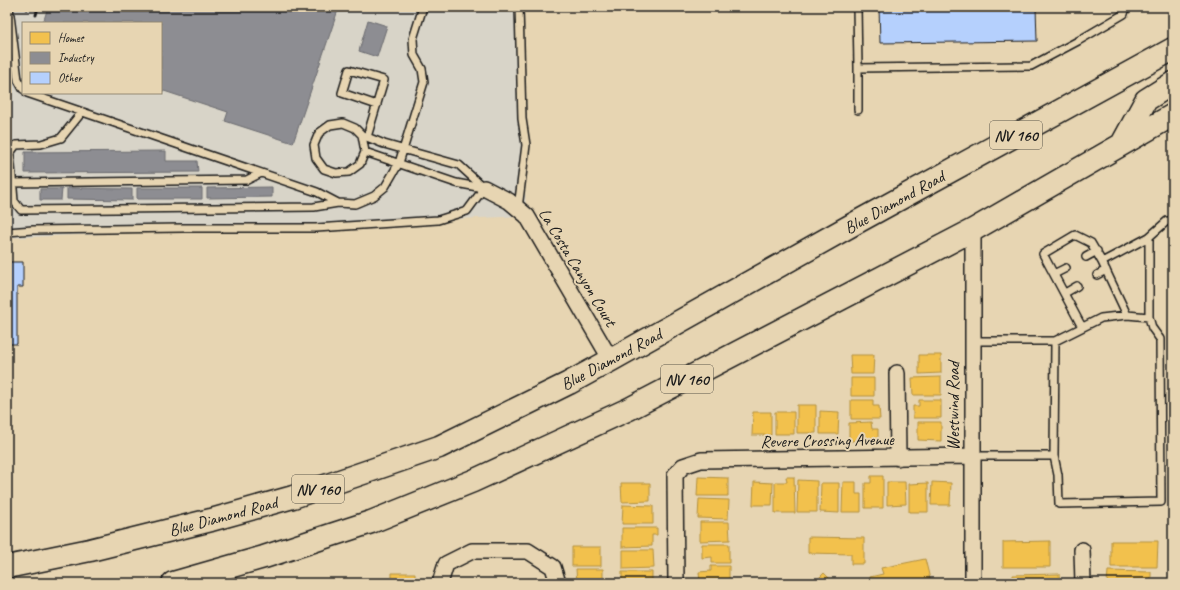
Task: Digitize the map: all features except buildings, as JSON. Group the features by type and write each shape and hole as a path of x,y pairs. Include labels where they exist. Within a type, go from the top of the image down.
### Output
{"highway":[{"name":"Blue Diamond Road","path":"7,567 90,550 211,520 293,497 439,447 569,383 859,221 1173,49"},
{"path":"1122,144 1146,100 1173,83"},
{"name":"NV 160","path":"173,583 264,557 371,522 473,481 629,409 972,230 1173,115"}],"street":[{"name":"La Costa Canyon Court","path":"484,188 509,201 527,216 611,360"},
{"name":"Westwind Road","path":"972,230 973,583"},
{"path":"897,373 898,458"},
{"name":"Revere Crossing Avenue","path":"676,583 675,475 683,466 701,460 972,456"},
{"path":"1082,550 1083,583"},
{"path":"440,583 446,564 472,551 528,551 553,567 558,583"}],"lane":[{"path":"9,7 18,80 22,87"},
{"path":"82,112 61,138 41,144 16,145 10,153 14,201 22,210 314,207 338,203 355,204 374,196 385,187 400,163 424,82 422,69 414,55 413,39 423,7"},
{"path":"518,208 526,145 522,119 519,7"},
{"path":"857,7 858,110"},
{"path":"858,68 1031,66 1124,14 1126,7"},
{"path":"377,105 342,93 349,70 384,80 377,105 364,136 365,152 360,164 349,172 343,173 336,173 324,169 316,158 314,145 319,133 330,125 343,123 355,128 364,136 459,165 484,188"},
{"path":"30,94 317,192 338,203"},
{"path":"365,152 456,183 484,188"},
{"path":"12,183 247,180 261,173"},
{"path":"7,232 33,230 168,228 316,228 438,220 467,212 484,188"},
{"path":"1102,262 1149,237 1167,221 1173,221"},
{"path":"1082,327 1043,254 1075,235 1091,243 1097,251 1126,315"},
{"path":"1055,341 1054,456 1058,475 1059,504 1161,502 1160,339 1152,328 1149,317 1149,237"},
{"path":"1086,257 1097,251"},
{"path":"1054,274 1066,268"},
{"path":"1096,275 1106,270"},
{"path":"1065,294 1077,286"},
{"path":"972,341 1055,341 1101,318 1126,315 1149,317"},
{"path":"972,456 1054,456"}],"shaded area":[{"path":"7,7 519,7 526,216 7,238"}],"railway":[{"path":"36,15 38,7"}]}
